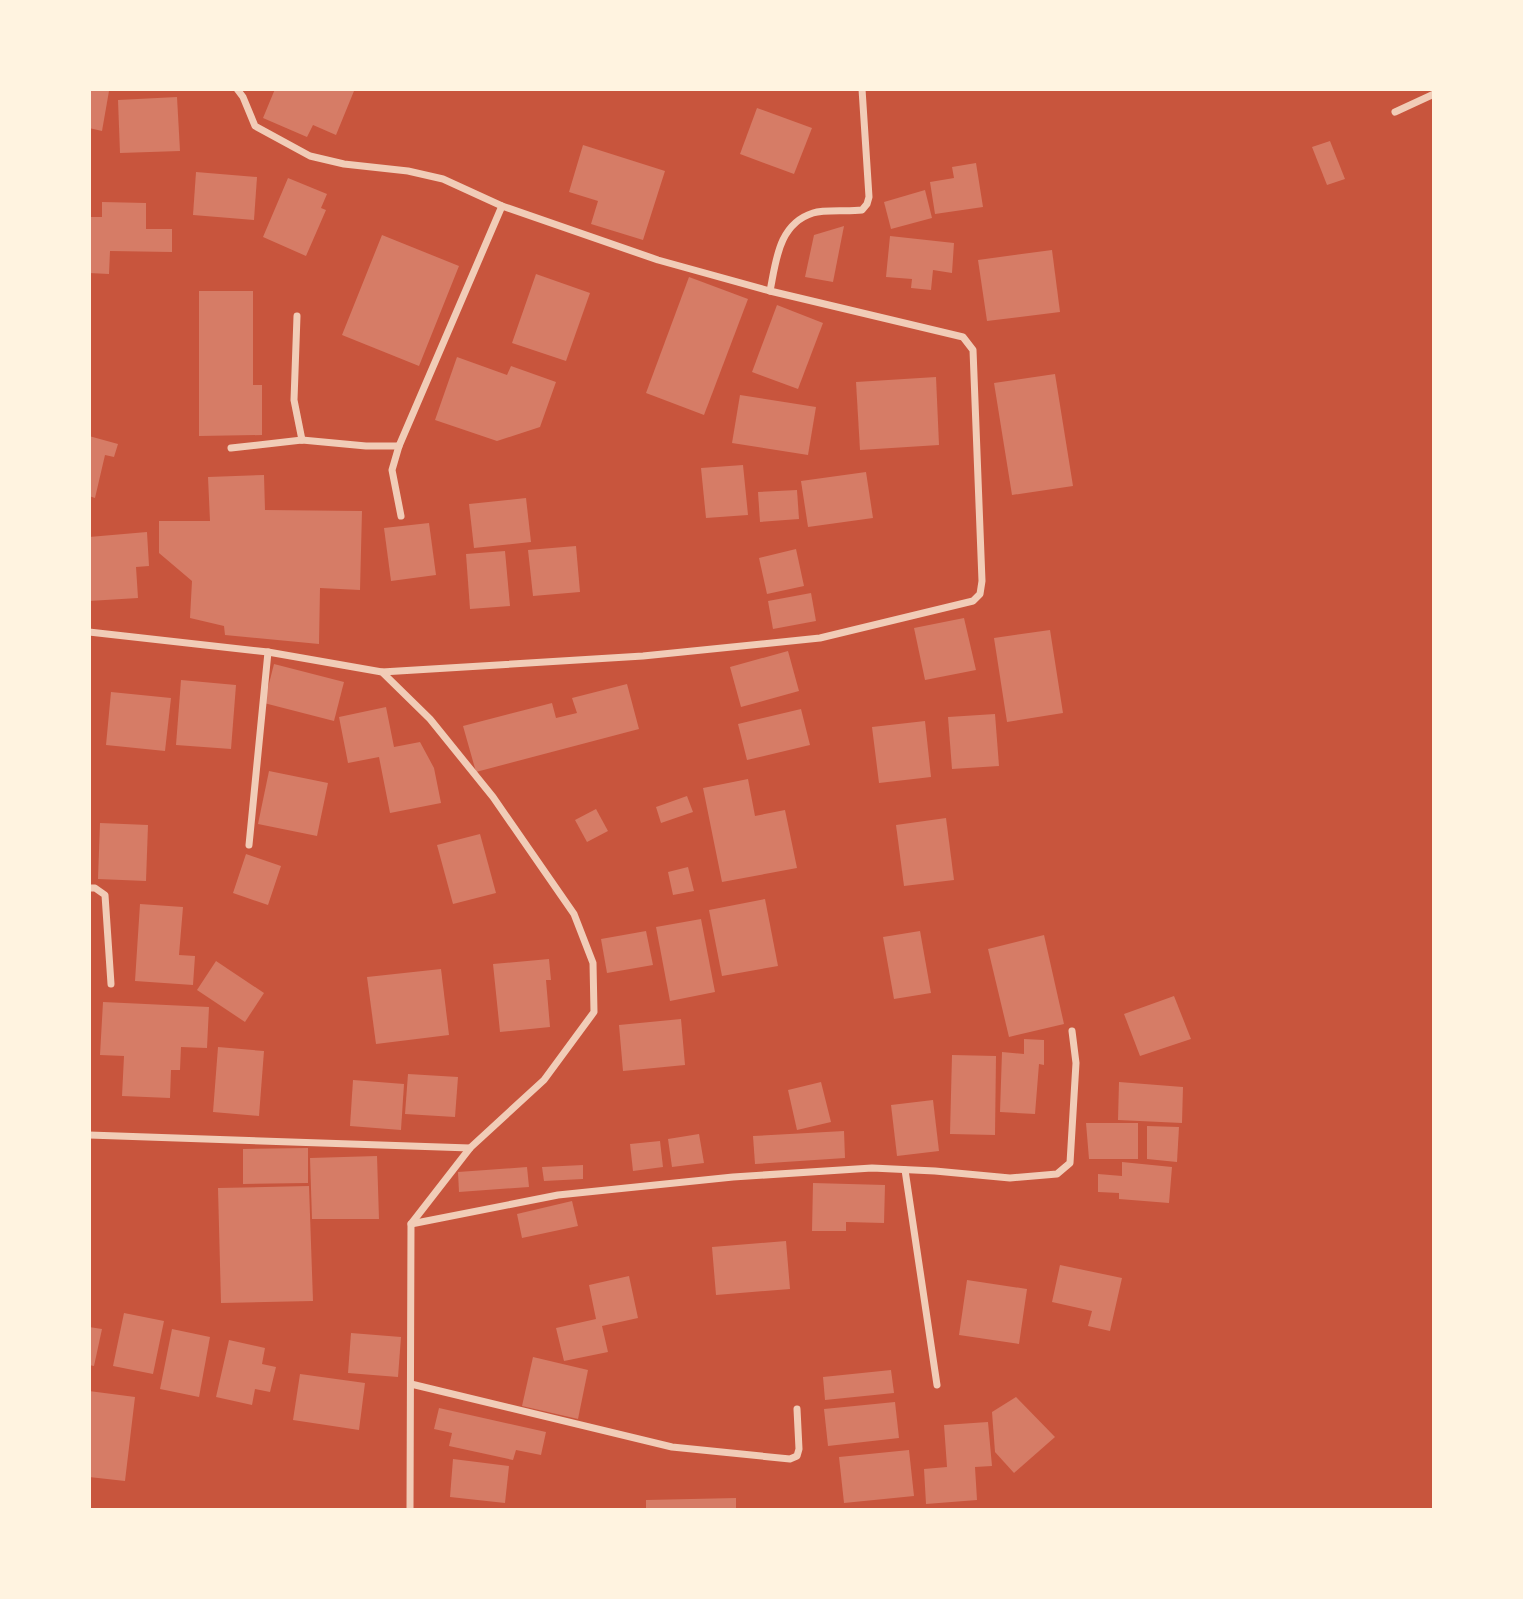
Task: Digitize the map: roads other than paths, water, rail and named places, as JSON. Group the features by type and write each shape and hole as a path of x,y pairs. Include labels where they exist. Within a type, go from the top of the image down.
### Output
{"street":[{"path":"89,632 268,652 382,672 643,656 820,638 973,601 980,594 982,581 972,350 963,337 770,291 658,260 502,206 443,178 344,164 310,156 255,126 237,89"},
{"path":"770,291 779,244 801,219 814,212 862,210 867,204 869,197 862,89"},
{"path":"1395,112 1434,94"},
{"path":"401,516 392,470 399,446 502,206"},
{"path":"297,316 294,400 302,440"},
{"path":"231,448 302,440 399,446"},
{"path":"249,845 268,652"},
{"path":"382,672 430,719 493,797 573,914 593,963 594,1012 544,1080 470,1148 411,1224 410,1510"},
{"path":"89,888 95,888 105,895 111,984"},
{"path":"411,1224 558,1195 733,1177 872,1168 1010,1178 1057,1174 1070,1163 1076,1063 1072,1031"},
{"path":"89,1135 470,1148"},
{"path":"905,1170 937,1385"},
{"path":"411,1384 672,1447 790,1459 797,1456 799,1449 797,1409"}]}
